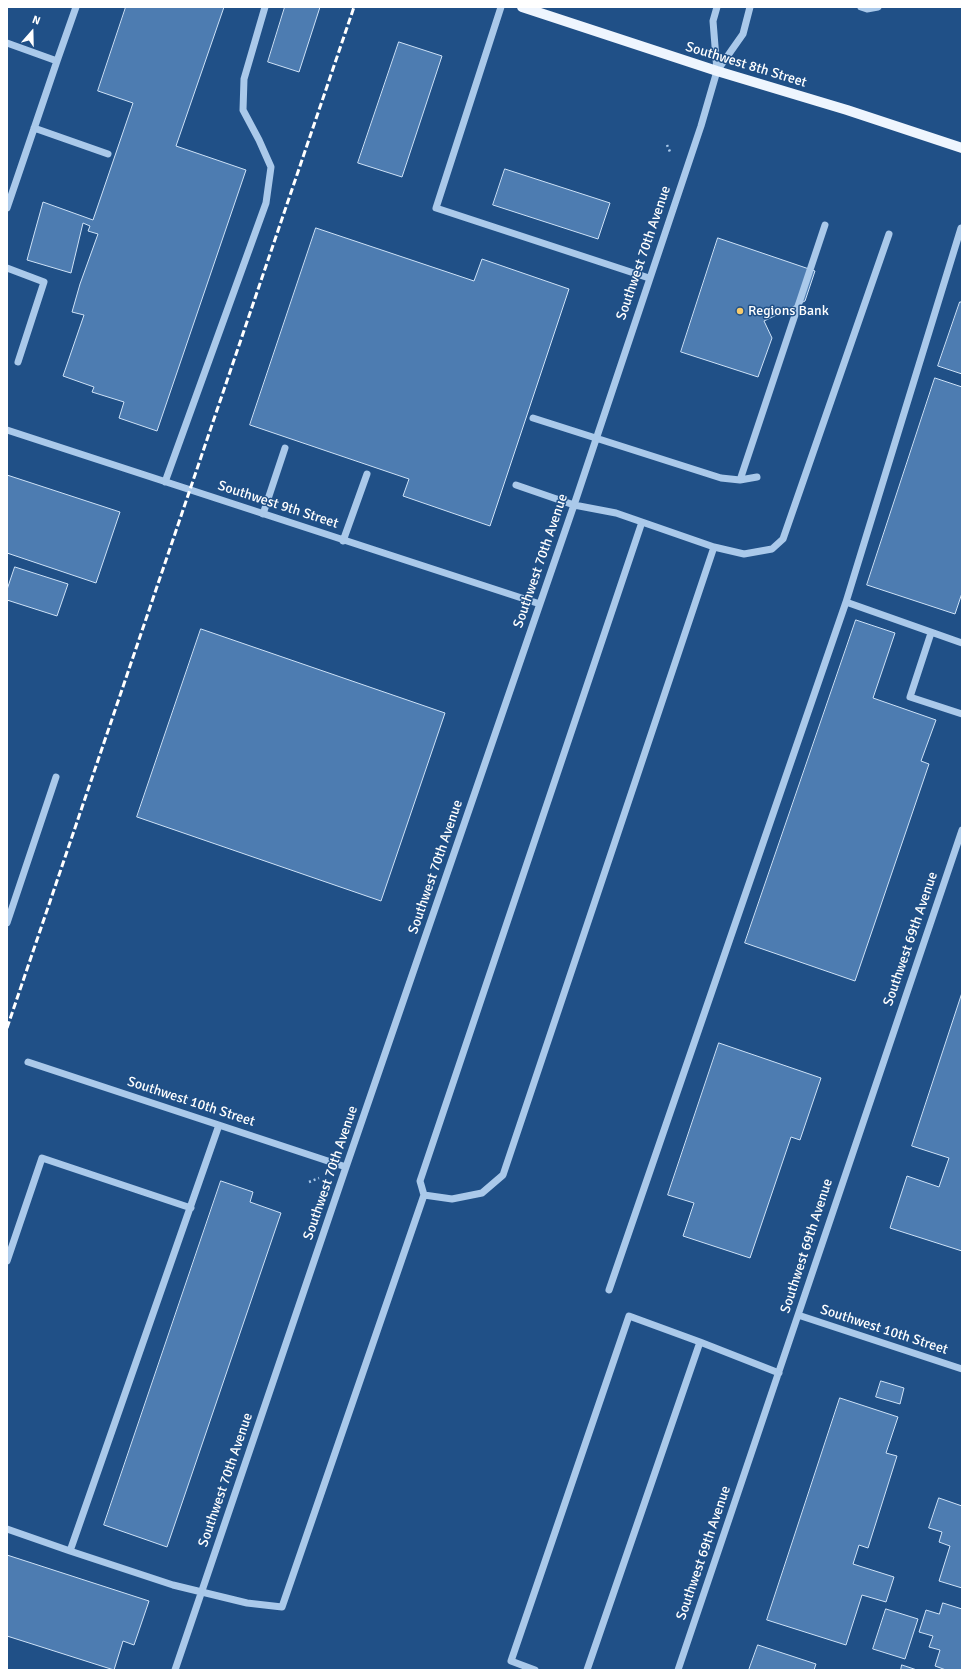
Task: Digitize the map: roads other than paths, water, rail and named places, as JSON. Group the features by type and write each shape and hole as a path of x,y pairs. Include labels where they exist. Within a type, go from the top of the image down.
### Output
{"main road":[{"name":"Southwest 8th Street","path":"522,7 717,71 847,110 962,148"}],"street":[{"path":"7,208 76,7"},
{"path":"165,482 266,203 272,167 243,110 244,79 265,7"},
{"path":"501,7 436,208 650,278"},
{"path":"717,7 713,21 717,71"},
{"path":"717,71 743,34 750,7"},
{"path":"860,7 867,9 878,7"},
{"path":"7,43 57,61"},
{"name":"Southwest 70th Avenue","path":"175,1670 597,438 701,126 717,71"},
{"path":"34,128 108,154"},
{"path":"740,480 825,225"},
{"path":"609,1290 846,602 961,228"},
{"path":"516,484 574,505 616,513 714,547 744,554 772,549 783,539 889,234"},
{"path":"7,268 44,282 18,362"},
{"path":"533,418 722,478 740,480 757,477"},
{"name":"Southwest 9th Street","path":"7,430 343,541 540,604"},
{"path":"263,514 285,448"},
{"path":"343,541 367,474"},
{"path":"7,1529 173,1585 247,1603 282,1607 424,1195 420,1180 642,522"},
{"path":"424,1195 452,1199 482,1193 503,1175 714,547"},
{"path":"846,602 962,643"},
{"path":"931,633 910,697 962,714"},
{"path":"7,923 56,777"},
{"name":"Southwest 69th Avenue","path":"678,1670 962,830"},
{"name":"Southwest 10th Street","path":"28,1062 346,1168"},
{"path":"70,1551 219,1125"},
{"path":"7,1261 42,1158 191,1208"},
{"name":"Southwest 10th Street","path":"798,1315 962,1369"},
{"path":"535,1670 510,1662 629,1316 779,1373"},
{"path":"587,1670 700,1342"}],"railway":[{"path":"7,1028 354,7"}],"place":[{"name":"Regions Bank","path":"740,311"}]}
